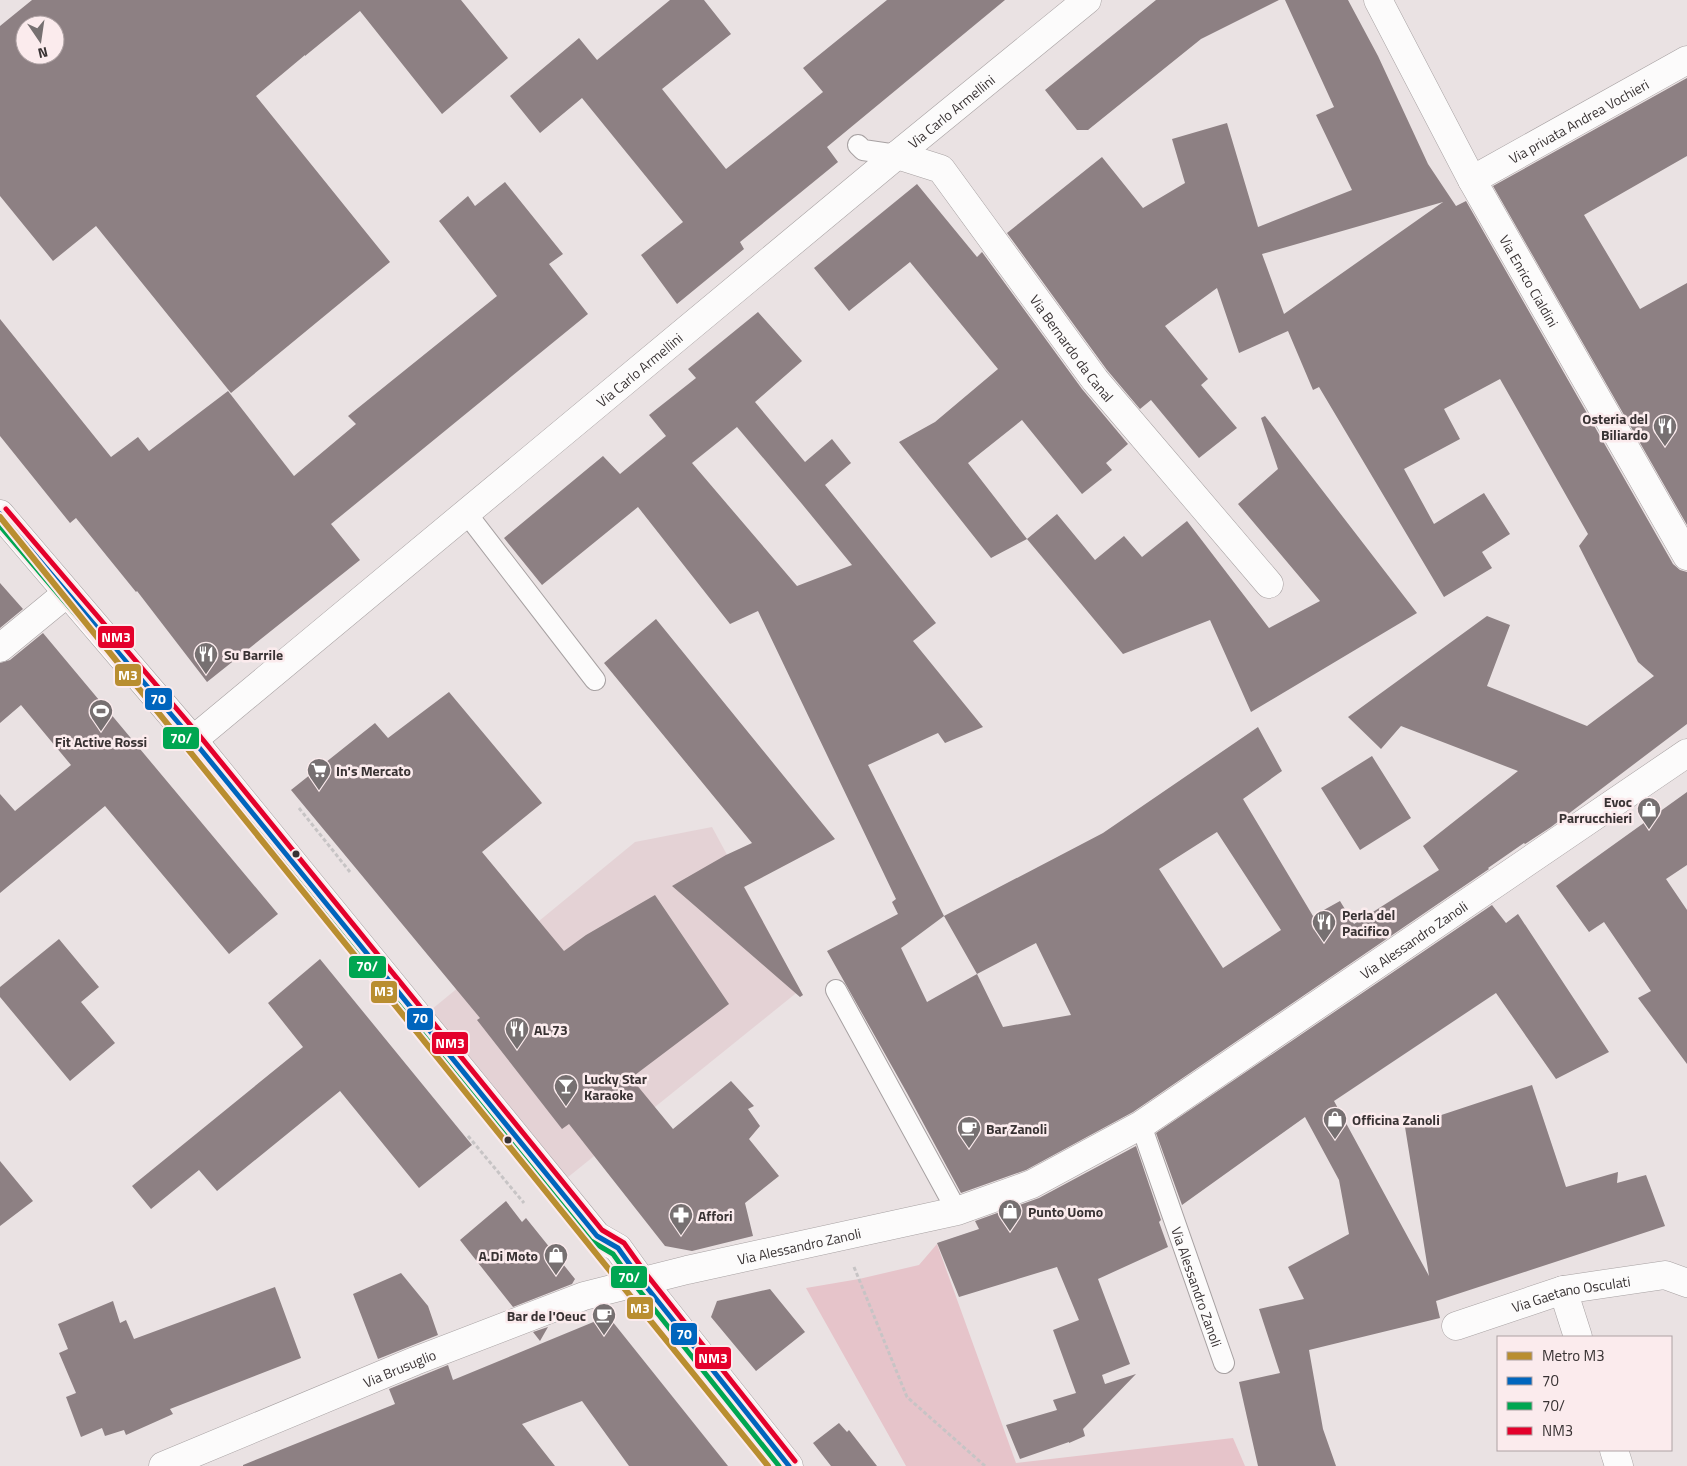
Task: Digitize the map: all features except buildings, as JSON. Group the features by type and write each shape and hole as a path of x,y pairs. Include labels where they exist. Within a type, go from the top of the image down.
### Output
{"street":[{"name":"Via Carlo Armellini","path":"193,740 897,155 1087,0"},
{"name":"Via Enrico Cialdini","path":"1378,0 1472,180 1687,556"},
{"name":"Via privata Andrea Vochieri","path":"1472,180 1687,60"},
{"name":"Via Bernardo da Canal","path":"897,155 941,170 1095,380 1269,584"},
{"path":"0,514 193,740 597,1236 618,1248 641,1280 790,1466"},
{"path":"0,648 66,593"},
{"name":"Via Alessandro Zanoli","path":"641,1280 957,1211 1032,1184 1141,1125 1687,753"},
{"name":"Via Gaetano Osculati","path":"1456,1326 1563,1290 1665,1275 1687,1283"},
{"name":"Via Brusuglio","path":"163,1466 415,1361 584,1296 641,1280"},
{"path":"1563,1290 1578,1336"},
{"path":"1614,1451 1619,1466"}],"lane":[{"name":"Via Bernardo da Canal","path":"858,145 863,150 897,155"},
{"path":"467,514 594,680"},
{"path":"836,990 957,1211"},
{"name":"Via Alessandro Zanoli","path":"1141,1125 1224,1363"}],"path":[{"path":"298,808 350,872"},
{"path":"468,1136 524,1203"},
{"path":"854,1266 907,1397 985,1466"}],"shaded area":[{"path":"712,827 800,990 557,1186 420,1019 635,842"},
{"path":"937,1244 1016,1463 1233,1438 1245,1466 906,1466 806,1288 859,1279 919,1265"}],"metro line":[{"name":"M3","path":"0,517 768,1466"}],"transit line":[{"name":"NM3","path":"6,509 199,735 602,1230 624,1243 647,1275 795,1461"},
{"name":"70","path":"0,514 193,740 597,1236 618,1248 641,1280 789,1466"},
{"name":"70/","path":"0,526 187,745 591,1241 613,1254 635,1285 779,1466"}],"place":[{"name":"Osteria del Biliardo","path":"1665,447"},
{"name":"Su Barrile","path":"206,675"},
{"name":"Fit Active Rossi","path":"101,732"},
{"name":"In's Mercato","path":"319,791"},
{"name":"Evoc Parrucchieri","path":"1649,830"},
{"name":"Perla del Pacifico","path":"1324,943"},
{"name":"AL 73","path":"517,1050"},
{"name":"Lucky Star Karaoke","path":"566,1107"},
{"name":"Officina Zanoli","path":"1335,1140"},
{"name":"Bar Zanoli","path":"969,1149"},
{"name":"Punto Uomo","path":"1010,1232"},
{"name":"Affori","path":"681,1236"},
{"name":"A.Di Moto","path":"556,1276"},
{"name":"Bar de l'Oeuc","path":"604,1336"}]}
